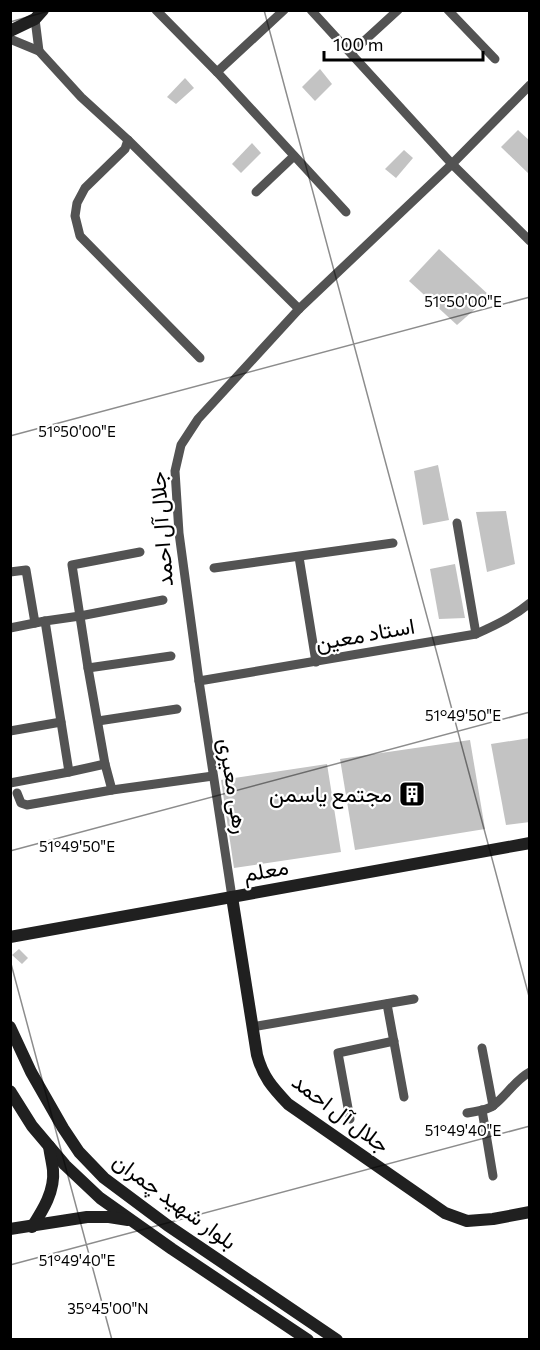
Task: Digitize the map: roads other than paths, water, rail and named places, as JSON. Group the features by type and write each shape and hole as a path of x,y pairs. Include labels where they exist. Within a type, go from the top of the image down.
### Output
{"street":[{"path":"156,10 217,72 346,212"},
{"path":"217,72 284,10"},
{"path":"311,10 453,164 530,241"},
{"path":"351,53 398,10"},
{"path":"448,10 495,59"},
{"path":"10,31 39,15 39,51"},
{"path":"10,39 39,51 81,97 128,140 298,309"},
{"name":"جلال آل احمد","path":"199,681 178,533 175,471 181,445 198,419 298,309 453,164 530,85"},
{"path":"128,140 125,149 85,188 77,203 75,216 80,236 200,358"},
{"path":"256,192 294,156"},
{"path":"457,524 476,634"},
{"path":"214,568 393,543"},
{"path":"112,789 105,764 72,565 140,552"},
{"path":"299,557 316,662"},
{"path":"10,572 26,570 35,623"},
{"path":"10,628 163,600"},
{"name":"استاد معین","path":"199,681 476,634 517,614 530,603"},
{"path":"45,621 69,772"},
{"path":"88,668 171,656"},
{"name":"رهی معیری","path":"199,681 232,897"},
{"path":"98,721 177,709"},
{"path":"10,731 61,722"},
{"path":"10,783 105,764"},
{"path":"17,793 21,803 27,806 112,789 213,776"},
{"name":"معلم","path":"10,937 530,843"},
{"name":"جلال آل احمد","path":"232,897 261,1070 288,1104 445,1213 467,1221 530,1212"},
{"path":"252,1027 414,999"},
{"path":"387,1004 404,1097"},
{"name":"بلوار شهید چمران","path":"10,1027 31,1072 63,1128 79,1152 104,1178 167,1225 337,1340"},
{"path":"350,1119 338,1053 394,1041"},
{"path":"482,1048 494,1106"},
{"path":"466,1113 494,1106 523,1076 530,1072"},
{"name":"بلوار شهید چمران","path":"10,1090 32,1126 65,1165 100,1198 309,1340"},
{"path":"483,1110 493,1176"},
{"path":"32,1227 45,1206 51,1189 54,1172 49,1146"},
{"path":"10,1230 87,1217 109,1217 132,1221"}],"place":[{"name":"مجتمع یاسمن","path":"412,794"}]}
